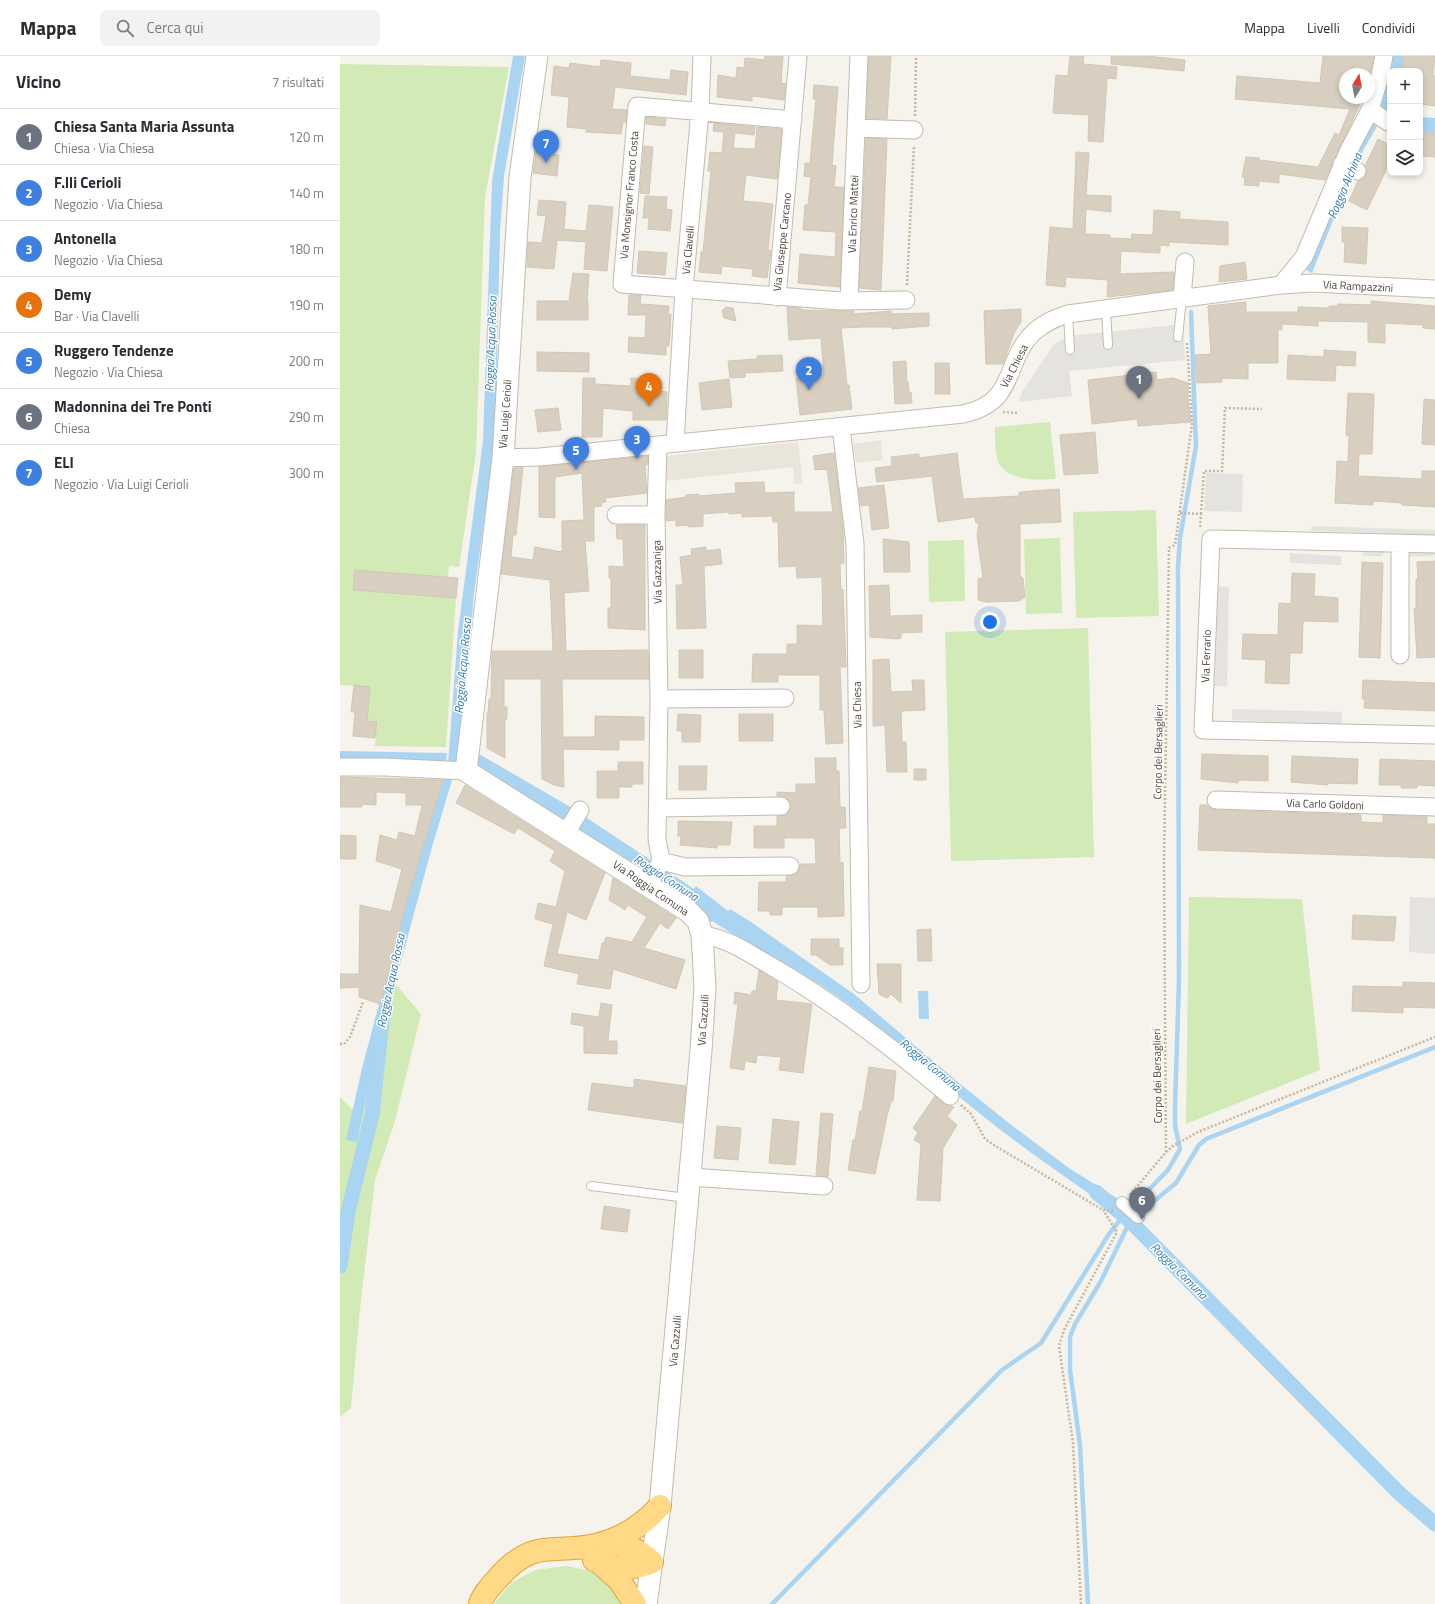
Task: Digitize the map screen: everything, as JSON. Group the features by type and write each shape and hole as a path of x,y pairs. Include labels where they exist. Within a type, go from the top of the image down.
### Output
{"highway":[{"path":"480,1604 492,1584 515,1560 536,1551 560,1548 578,1552 596,1552 634,1529 660,1506"},
{"path":"596,1552 607,1565 634,1567 652,1562"},
{"path":"596,1552 619,1580 635,1604"}],"street":[{"name":"Via Luigi Cerioli","path":"457,770 469,748 503,458 520,176 537,56"},
{"name":"Via Clavelli","path":"675,443 684,289 700,110 702,56"},
{"name":"Via Giuseppe Carcano","path":"684,289 777,297 798,56"},
{"name":"Via Enrico Mattei","path":"849,300 859,56"},
{"path":"1281,285 1304,257 1350,168 1370,110 1384,56"},
{"name":"Via Monsignor Franco Costa","path":"684,289 622,284 637,106 700,110"},
{"path":"700,110 793,120"},
{"path":"1370,110 1387,121"},
{"path":"856,128 914,130"},
{"path":"1182,298 1185,262"},
{"name":"Via Rampazzini","path":"1281,285 1313,283 1435,290"},
{"name":"Via Chiesa","path":"503,458 540,458 963,414 979,410 995,400 1002,390 1022,348 1034,331 1045,323 1068,314 1281,285"},
{"path":"777,297 841,301 906,300"},
{"name":"Via Chiesa","path":"841,426 855,544 861,984"},
{"name":"Via Gazzaniga","path":"658,445 656,515 659,699 657,839 661,861"},
{"path":"616,515 656,515"},
{"path":"1211,539 1435,544"},
{"name":"Via Ferrario","path":"1211,539 1203,730 1435,736"},
{"path":"1400,543 1400,655"},
{"path":"659,699 785,698"},
{"path":"340,767 457,770"},
{"name":"Via Roggia Comuna","path":"457,770 566,833 688,911 698,921 702,935"},
{"name":"Via Carlo Goldoni","path":"1216,800 1435,807"},
{"path":"658,808 781,806"},
{"path":"566,833 580,810"},
{"path":"649,885 661,861 685,867 790,866"},
{"path":"702,935 717,937 730,942 797,981 876,1036 950,1096"},
{"name":"Via Cazzulli","path":"646,1604 660,1506 690,1177 705,986 702,935"},
{"path":"690,1177 824,1186"},
{"path":"1118,1207 1138,1217"}],"lane":[{"path":"1178,337 1182,298"},
{"path":"1106,309 1108,345"},
{"path":"1068,314 1070,350"},
{"path":"591,1186 688,1198"}],"path":[{"path":"906,300 916,56"},
{"name":"Corpo dei Bersaglieri","path":"1166,1152 1164,860 1169,548 1175,545 1192,424 1188,358"},
{"path":"1211,539 1200,533 1204,471 1222,471 1225,408 1262,409"},
{"path":"1180,513 1201,514"},
{"path":"340,1044 344,1044 350,1037 363,1002"},
{"path":"1103,1210 1118,1207 1173,1146 1220,1123 1435,1037"},
{"path":"950,1096 971,1114 985,1138 1103,1210 1114,1225 1117,1232 1064,1330 1059,1346 1073,1444 1081,1604"}],"shaded area":[{"path":"1183,324 1185,360 1069,371 1072,396 1019,402 1022,392 1054,344 1069,336"},
{"path":"881,440 883,460 856,463 853,444"},
{"path":"798,442 803,483 794,484 793,467 665,481 664,456"},
{"path":"1206,473 1243,474 1242,512 1204,511"},
{"path":"1312,526 1435,530 1435,535 1311,531"},
{"path":"1367,547 1386,548 1382,556 1362,556"},
{"path":"1411,548 1435,548 1435,553 1434,556 1407,557"},
{"path":"1290,553 1341,556 1341,565 1290,563"},
{"path":"1218,586 1229,587 1227,686 1215,686"},
{"path":"1232,709 1342,712 1342,724 1232,720"},
{"path":"1410,897 1435,898 1435,954 1409,952"}],"green space":[{"path":"340,64 509,67 485,197 476,453 459,567 449,566 448,577 355,570 354,590 456,598 446,747 375,746 377,722 367,721 370,687 340,685"},
{"path":"1050,422 1056,479 1040,480 1022,478 1006,472 1000,466 995,446 995,427"},
{"path":"1156,510 1159,616 1076,618 1073,512"},
{"path":"1060,538 1062,613 1026,614 1024,539"},
{"path":"964,540 965,601 929,602 928,541"},
{"path":"1088,628 1094,857 951,861 945,632"},
{"path":"1189,897 1302,899 1320,1070 1186,1124"},
{"path":"394,982 421,1014 395,1121 375,1180 360,1309 351,1408 340,1417 340,1097 359,1116"},
{"path":"566,1566 587,1570 601,1576 612,1586 624,1604 494,1604 511,1583 535,1570"}],"water":[{"path":"513,56 525,56 504,176 500,232 495,443 474,593 459,765 452,780 432,847 372,1069 357,1142 346,1140 362,1068 407,900 448,764 458,631 483,441 492,181"},
{"name":"Roggia Alchina","path":"1391,56 1404,56 1402,68 1387,68 1387,116 1384,114 1356,163 1312,273 1306,270 1372,104 1375,104 1375,96"},
{"path":"1423,117 1435,118 1435,133 1423,131"},
{"path":"340,751 447,753 446,764 340,763"},
{"path":"479,754 572,808 694,889 696,886 728,911 730,909 751,922 854,994 1010,1124 1069,1168 1118,1199 1110,1206 1105,1205 990,1122 892,1039 841,999 712,921 711,922 583,832 474,764 476,755"},
{"path":"918,991 928,991 929,1019 919,1019"}],"building":[{"path":"765,56 783,56 781,83 786,84 784,100 752,96 752,101 717,97 718,75 736,78 737,67 744,68 745,58 764,60"},
{"path":"869,56 891,56 887,119 866,118"},
{"path":"1070,56 1084,56 1083,64 1117,67 1116,79 1107,78 1103,142 1088,141 1089,115 1053,113 1056,75 1068,76"},
{"path":"1111,56 1146,56 1185,60 1184,71 1111,64"},
{"path":"1323,56 1374,56 1371,68 1339,68 1339,104 1360,104 1325,180 1279,174 1279,183 1259,181 1259,186 1244,185 1245,177 1242,177 1246,157 1318,167 1335,133 1339,135 1350,109 1235,99 1237,76 1320,83"},
{"path":"1404,56 1435,56 1433,76 1435,76 1435,106 1423,104 1423,68 1402,68"},
{"path":"601,60 631,63 630,76 670,80 671,70 688,72 686,95 615,87 612,109 627,110 626,122 623,122 621,134 586,132 586,129 567,127 569,97 551,95 554,66 569,68 570,63 600,67"},
{"path":"814,85 838,87 832,165 836,166 834,187 844,187 840,287 798,283 800,254 835,257 836,232 803,230 805,205 808,205 811,177 804,176 805,163 810,163 816,99 813,99"},
{"path":"646,117 666,119 665,126 646,124"},
{"path":"714,123 755,127 754,135 735,133 733,148 755,149 757,127 782,129 777,179 746,175 743,201 773,204 768,250 771,251 767,278 752,276 753,269 722,266 721,274 699,272 701,252 703,252 711,171 708,171 710,152 722,153 724,132 713,131"},
{"path":"1424,132 1435,133 1435,157 1423,156"},
{"path":"866,138 887,139 881,290 859,288"},
{"path":"1378,139 1387,144 1387,168 1367,210 1349,201 1358,181 1366,175 1365,166"},
{"path":"644,146 653,147 649,194 640,193"},
{"path":"536,152 559,155 557,176 533,173"},
{"path":"1076,152 1089,153 1086,195 1111,196 1111,212 1086,209 1085,234 1110,235 1110,238 1131,239 1132,234 1153,235 1154,210 1180,212 1180,219 1228,222 1228,245 1169,242 1169,246 1160,245 1160,253 1121,251 1120,274 1174,272 1173,290 1107,297 1108,280 1066,277 1065,287 1046,285 1050,227 1073,229"},
{"path":"645,196 667,197 666,209 672,210 670,231 648,229 649,218 643,218"},
{"path":"539,200 566,202 564,229 586,231 589,205 613,207 607,271 584,269 586,242 557,240 554,269 527,267 528,242 542,243 546,216 537,215"},
{"path":"1342,227 1368,228 1366,264 1344,262 1345,242 1342,242"},
{"path":"639,251 667,253 665,275 637,273"},
{"path":"1245,262 1247,279 1219,282 1220,266"},
{"path":"573,273 589,274 587,301 588,320 537,320 537,301 569,301"},
{"path":"629,295 641,295 640,304 669,306 668,314 671,314 670,335 669,346 666,346 666,355 628,352 629,337 645,338 646,315 628,315"},
{"path":"1371,301 1435,306 1435,329 1423,328 1423,325 1385,323 1385,343 1368,342 1368,322 1318,321 1318,326 1282,324 1282,330 1278,329 1278,363 1248,363 1248,379 1222,378 1222,382 1197,383 1195,355 1211,354 1208,306 1246,302 1246,312 1298,312 1298,307 1329,308 1329,306 1338,306 1338,304 1371,305"},
{"path":"726,307 733,308 736,321 724,318 722,311"},
{"path":"787,307 801,308 802,310 854,311 854,314 891,311 891,314 929,313 929,326 892,329 892,327 841,328 847,385 849,385 852,409 800,415 796,378 824,375 821,338 789,340"},
{"path":"1021,309 1021,322 1014,333 1003,364 986,364 984,311"},
{"path":"1324,350 1356,352 1355,366 1336,365 1335,381 1287,379 1288,355 1324,357"},
{"path":"537,352 589,353 589,372 537,371"},
{"path":"782,355 783,371 745,373 745,377 730,378 728,361 757,359 757,356"},
{"path":"906,361 907,382 909,392 911,392 912,403 895,404 893,362"},
{"path":"935,363 949,363 950,394 935,394"},
{"path":"1156,372 1157,380 1173,378 1188,383 1188,399 1191,422 1138,426 1137,419 1092,424 1088,380"},
{"path":"583,378 595,378 595,384 631,386 631,378 658,379 658,391 667,392 666,420 633,420 633,411 603,408 602,437 582,437"},
{"path":"729,379 732,407 702,410 699,383"},
{"path":"1348,393 1374,394 1372,454 1359,454 1358,476 1422,479 1422,471 1435,471 1435,507 1373,501 1373,505 1335,503 1337,461 1348,462 1349,436 1346,435"},
{"path":"1424,399 1435,400 1435,445 1422,444"},
{"path":"558,408 561,430 538,432 535,410"},
{"path":"1095,432 1098,473 1064,475 1060,435"},
{"path":"834,453 843,529 844,563 840,564 841,590 843,589 846,667 840,667 843,743 826,744 824,710 820,710 820,675 778,675 778,682 752,682 753,654 787,654 787,644 797,644 797,625 823,626 822,577 797,578 796,566 779,567 778,522 773,522 772,516 742,517 742,513 729,514 729,512 703,514 703,526 676,526 676,520 666,521 666,500 686,497 686,495 698,494 698,496 736,493 735,483 764,482 765,493 794,492 794,512 833,512 827,469 815,470 813,456"},
{"path":"957,453 963,499 1019,496 1019,492 1059,489 1061,522 1020,524 1020,576 1023,578 1025,597 1019,601 985,602 978,600 978,579 983,578 977,535 979,523 976,523 975,517 938,522 932,476 877,482 875,468 892,466 891,457 919,454 919,458"},
{"path":"648,456 647,465 645,465 647,493 605,498 606,502 601,503 602,506 594,507 594,541 585,541 589,591 564,593 566,651 648,650 649,679 562,679 563,737 595,737 595,716 644,717 644,740 619,740 619,750 563,749 564,787 554,785 542,779 541,679 504,679 504,707 507,707 507,719 505,719 505,758 487,748 487,713 489,699 491,699 492,651 553,651 550,580 501,574 514,468 523,467 516,535 513,535 511,557 533,560 535,547 562,552 562,521 584,520 582,473 555,477 555,518 539,517 539,467"},
{"path":"884,485 889,528 872,530 869,505 861,506 858,488"},
{"path":"616,525 645,525 645,630 608,628 608,608 611,608 611,578 609,578 609,566 624,567 623,539 617,539"},
{"path":"883,539 909,542 910,572 884,572"},
{"path":"706,547 706,551 720,549 722,564 704,566 706,628 677,629 676,585 683,585 680,557 692,555 691,549"},
{"path":"1435,561 1435,657 1417,658 1414,608 1416,609 1416,579 1418,579 1417,562"},
{"path":"1362,562 1383,563 1380,658 1359,657"},
{"path":"355,570 458,578 456,598 353,590"},
{"path":"1292,573 1315,574 1314,596 1338,598 1338,622 1303,621 1302,653 1290,653 1289,684 1265,683 1266,660 1242,659 1243,634 1278,635 1279,603 1291,604"},
{"path":"889,585 890,616 922,615 922,632 901,633 901,638 898,639 870,637 869,586"},
{"path":"679,650 703,650 703,678 679,678"},
{"path":"889,659 891,692 913,691 912,680 924,680 925,710 901,711 902,742 906,742 907,772 887,772 885,725 873,726 873,660"},
{"path":"1363,680 1435,683 1435,711 1364,708 1365,699 1362,699"},
{"path":"354,685 370,687 367,721 377,722 375,738 353,736 355,712 351,712"},
{"path":"678,714 701,715 700,742 682,742 682,731 677,731"},
{"path":"739,714 773,714 773,741 739,741"},
{"path":"1202,754 1268,756 1268,781 1239,780 1238,783 1201,779"},
{"path":"1292,756 1358,759 1357,784 1328,783 1328,785 1291,782"},
{"path":"815,758 836,758 836,771 839,771 840,807 845,807 846,828 839,828 840,863 843,862 844,916 818,917 818,907 782,907 782,915 770,915 770,911 758,911 759,882 786,882 786,876 795,874 799,871 800,864 816,864 815,838 784,838 784,848 754,848 754,826 777,826 777,816 786,815 790,811 791,805 789,801 785,797 777,796 777,792 796,793 796,784 816,784"},
{"path":"1380,759 1435,761 1435,786 1417,785 1417,788 1401,788 1401,785 1379,785"},
{"path":"618,762 643,762 643,784 632,784 632,787 619,787 619,798 597,798 597,771 618,771"},
{"path":"679,766 707,766 706,790 679,790"},
{"path":"914,769 926,769 926,780 914,780"},
{"path":"340,777 443,780 407,900 380,1004 359,997 359,987 340,988 340,974 359,974 360,905 391,912 402,869 376,861 380,835 397,840 399,832 415,836 422,805 406,805 406,793 376,792 376,805 362,804 362,807 340,807"},
{"path":"465,785 605,873 586,920 567,912 557,954 599,960 602,943 604,943 606,937 632,942 647,917 628,905 625,910 609,900 613,878 676,918 668,929 660,923 644,948 685,960 676,989 613,969 610,989 577,984 579,974 544,966 553,924 535,919 538,903 556,907 565,871 550,861 555,851 518,828 514,834 456,803"},
{"path":"1200,805 1207,805 1216,810 1361,815 1361,822 1383,823 1383,815 1427,817 1427,824 1435,824 1435,858 1198,850"},
{"path":"678,821 732,822 730,845 717,845 717,848 680,845 681,836 678,836"},
{"path":"340,835 356,836 356,859 340,859"},
{"path":"1353,915 1396,917 1394,941 1352,939"},
{"path":"931,929 932,961 918,961 917,930"},
{"path":"811,939 839,939 839,948 843,948 843,965 830,965 816,955 811,955"},
{"path":"877,964 901,964 901,1003 891,994 887,998 879,994"},
{"path":"759,970 778,982 776,1000 812,1004 803,1073 779,1070 781,1057 757,1055 756,1063 745,1061 744,1070 730,1068 738,1004 734,1004 735,992 751,995 752,991 756,991"},
{"path":"1403,982 1435,983 1435,1008 1403,1007 1403,1013 1352,1011 1353,986 1403,987"},
{"path":"601,1003 612,1005 608,1041 617,1041 617,1054 584,1053 584,1026 571,1024 572,1013 599,1017"},
{"path":"869,1067 896,1071 893,1101 891,1101 887,1116 875,1174 848,1170 853,1140 855,1140 860,1111 862,1111"},
{"path":"634,1079 686,1086 682,1123 588,1110 592,1083 634,1088"},
{"path":"935,1096 944,1104 954,1107 947,1116 957,1125 943,1148 940,1201 917,1200 921,1144 914,1140 918,1132 913,1128"},
{"path":"821,1113 833,1114 828,1177 816,1175"},
{"path":"773,1119 799,1122 795,1165 769,1163"},
{"path":"717,1126 741,1128 738,1160 714,1158"},
{"path":"604,1206 630,1210 627,1232 601,1229"}],"waterway":[{"path":"772,1604 1002,1370 1041,1343 1109,1234 1123,1216 1168,1170 1180,1149 1175,1125 1179,980 1178,567 1180,538 1196,446 1191,312"},
{"name":"Roggia Acqua Rossa","path":"340,1266 348,1212 372,1115 382,1021"},
{"path":"1088,1604 1080,1445 1070,1370 1070,1337 1075,1324 1101,1281 1130,1221 1176,1183 1199,1145 1206,1139 1435,1047"},
{"name":"Roggia Comuna","path":"1096,1192 1130,1221 1399,1493 1435,1524"}],"place":[{"name":"ELI","path":"546,163"},
{"name":"F.lli Cerioli","path":"809,390"},
{"name":"Chiesa Santa Maria Assunta","path":"1139,399"},
{"name":"Demy","path":"649,406"},
{"name":"Antonella","path":"637,459"},
{"name":"Ruggero Tendenze","path":"576,470"},
{"name":"Madonnina dei Tre Ponti","path":"1142,1220"}]}
